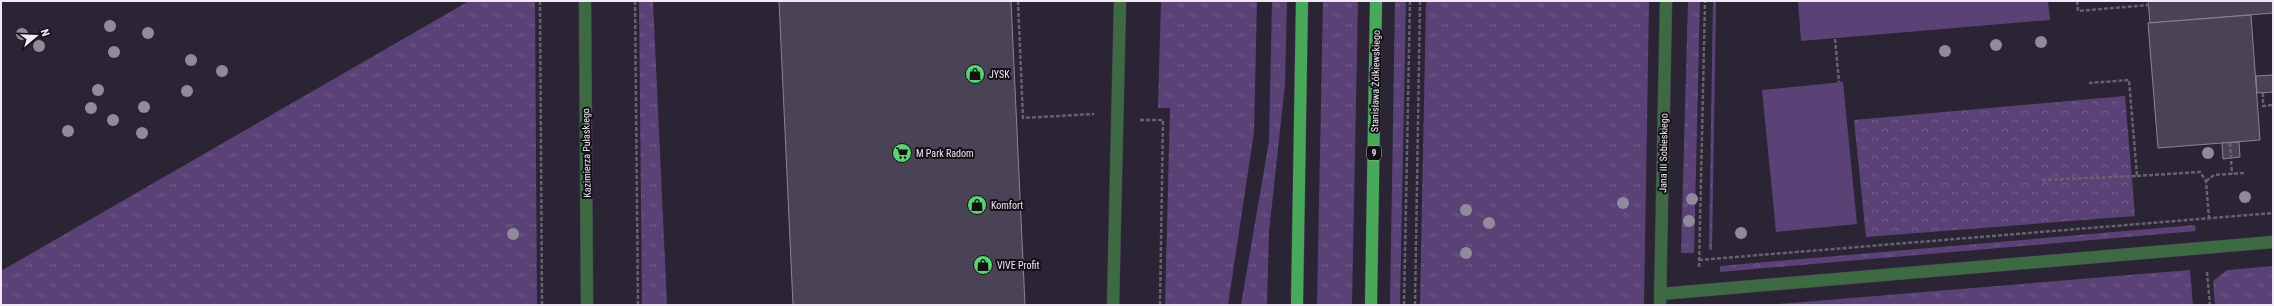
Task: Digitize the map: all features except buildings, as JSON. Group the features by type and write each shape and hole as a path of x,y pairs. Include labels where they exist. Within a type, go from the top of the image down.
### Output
{"main road":[{"path":"1297,305 1302,1"},
{"name":"Stanisława Żółkiewskiego","path":"1371,305 1376,1"}],"street":[{"name":"Kazimierza Pułaskiego","path":"584,1 587,305"},
{"path":"1113,305 1120,1"},
{"name":"Jana III Sobieskiego","path":"1660,299 1666,1"},
{"path":"1660,299 1698,291 2273,242"}],"path":[{"path":"540,1 542,305"},
{"path":"635,1 638,305"},
{"path":"1018,1 1023,118"},
{"path":"1404,305 1410,1"},
{"path":"1415,305 1420,1"},
{"path":"1698,291 1705,1"},
{"path":"2078,1 2078,11 2148,5"},
{"path":"1835,38 1839,82"},
{"path":"2089,83 2130,80 2137,176"},
{"path":"2263,93 2264,106 2273,105"},
{"path":"2230,143 2232,174"},
{"path":"2042,180 2200,172 2206,181 2209,218"},
{"path":"2206,181 2214,175 2244,173"},
{"path":"1699,260 2273,213"},
{"path":"2209,296 2210,305"}],"green space":[{"path":"469,1 535,1 537,305 1,305 1,271"},
{"path":"639,1 653,1 667,305 642,305"},
{"path":"1161,1 1257,1 1254,132 1228,305 1165,305 1170,108 1158,108"},
{"path":"1272,1 1287,1 1285,84 1269,232 1267,305 1241,305 1269,141"},
{"path":"1323,1 1358,1 1352,305 1317,305"},
{"path":"1395,1 1406,1 1400,305 1390,305"},
{"path":"1426,1 1649,1 1644,305 1420,305"},
{"path":"1688,1 1700,1 1694,253 1681,253"},
{"path":"1713,1 1716,1 1712,250 1709,250"},
{"path":"1798,1 2048,1 2050,20 1801,41"},
{"path":"1843,82 1857,224 1776,232 1762,90"},
{"path":"2125,96 2135,216 1866,237 1854,120"},
{"path":"2195,225 2196,231 1720,272 1720,266"},
{"path":"2273,266 2273,305 2215,305 2213,281 2227,270"},
{"path":"2190,270 2193,305 1767,305"}],"place":[{"name":"JYSK","path":"975,74"},
{"name":"M Park Radom","path":"902,153"},
{"name":"Komfort","path":"977,205"},
{"name":"VIVE Profit","path":"983,265"}]}
